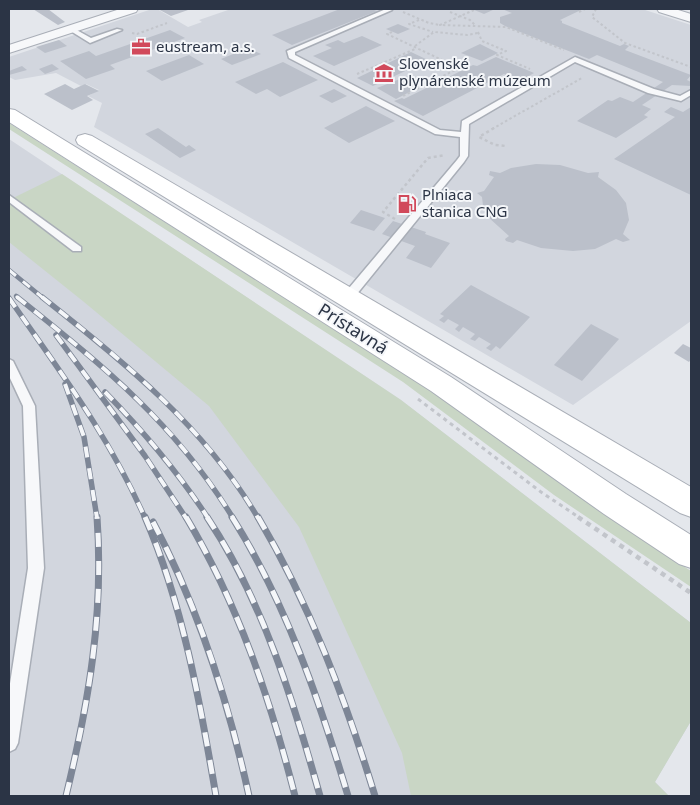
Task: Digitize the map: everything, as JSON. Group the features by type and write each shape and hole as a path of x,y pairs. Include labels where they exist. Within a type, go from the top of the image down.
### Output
{"main road":[{"name":"Prístavná","path":"9,94 691,503"},
{"name":"Prístavná","path":"9,114 441,384 615,504 691,553"}],"street":[{"path":"9,49 132,9"},
{"path":"663,9 691,18"}],"lane":[{"path":"392,9 291,51 292,56 438,132 463,135"},
{"path":"71,29 90,40 119,30"},
{"path":"348,297 464,156 463,135 465,123 575,59 651,91 681,99 691,92"},
{"path":"9,198 77,249"},
{"path":"9,364 30,406 36,568 9,743"}],"path":[{"path":"392,9 440,25 506,27 570,52"},
{"path":"579,12 585,9"},
{"path":"596,9 592,17 627,45 691,67"},
{"path":"440,25 474,10"},
{"path":"450,12 460,16 476,27"},
{"path":"420,19 409,24 433,32 456,32 470,36 478,32 482,40 506,51 497,55 531,69"},
{"path":"119,30 137,34 167,23"},
{"path":"392,32 387,34 463,70"},
{"path":"353,76 415,47 433,32"},
{"path":"400,97 459,68"},
{"path":"506,146 495,145 480,137 597,69"},
{"path":"408,226 383,212 428,158 453,154"},
{"path":"412,394 542,492 691,593"}],"shaded area":[{"path":"152,9 157,9 188,27 202,22 199,20 231,9 642,9 691,25 691,321 573,405 94,127 102,103 88,96 99,90 86,84 81,86 56,73 15,80 9,77 9,57"},
{"path":"9,139 401,400 691,623 691,721 655,782 669,796 9,796"}],"green space":[{"path":"9,123 440,397 631,532 691,571 691,587 554,495 403,382 9,129"},
{"path":"62,174 401,400 691,623 691,721 655,782 669,796 411,796 402,753 299,527 209,406 9,242 9,200"}],"building":[{"path":"33,9 48,9 65,22 58,25"},
{"path":"158,9 186,9 188,10 171,16"},
{"path":"340,9 371,9 377,11 292,45 272,35"},
{"path":"472,9 495,9 484,14"},
{"path":"502,9 583,9 560,20 562,23 620,46 624,44 629,46 625,50 691,75 687,80 691,82 691,86 672,85 642,105 651,109 644,115 648,117 616,138 577,121 608,100 612,101 620,97 633,102 663,82 597,55 589,59 505,26 500,23 500,17 512,13"},
{"path":"398,24 410,29 398,34 386,29"},
{"path":"170,30 185,38 110,65 115,69 86,79 60,61 89,51 96,56"},
{"path":"362,36 382,45 334,66 313,56 332,48 325,45 338,40 344,43"},
{"path":"59,40 67,46 45,53 36,47"},
{"path":"480,44 498,53 482,61 461,53"},
{"path":"248,48 261,54 232,65 221,59"},
{"name":"Slovenské plynárenské múzeum","path":"411,52 430,61 425,63 432,67 426,68 422,65 414,67 373,86 357,78"},
{"path":"189,55 204,64 162,81 146,71"},
{"path":"496,57 534,73 520,81 504,74 423,116 394,101 404,99 473,65 477,66"},
{"path":"283,62 318,80 280,97 267,89 256,94 235,82"},
{"path":"52,64 59,69 45,74 39,69"},
{"path":"22,66 27,70 9,75 9,71"},
{"path":"410,75 427,83 396,99 377,88"},
{"path":"65,84 74,89 85,84 99,91 87,96 93,100 72,110 44,94"},
{"path":"334,89 347,96 332,103 319,96"},
{"path":"366,106 395,121 349,143 324,128"},
{"path":"671,107 683,112 691,107 691,195 614,159 675,117 664,112"},
{"path":"158,128 186,147 189,145 196,150 180,158 145,134"},
{"path":"536,164 560,165 588,173 599,172 598,177 616,190 626,203 629,220 623,234 630,240 623,242 616,239 595,249 573,251 541,248 517,240 513,243 506,241 505,239 509,236 488,217 483,206 482,197 477,193 484,191 494,177 489,175 490,171 500,173 511,168"},
{"path":"361,210 385,218 374,231 350,223"},
{"path":"393,221 426,232 425,234 450,243 431,268 406,258 415,246 382,234"},
{"path":"471,285 530,317 500,349 496,346 491,351 486,348 491,344 479,337 475,341 470,339 475,334 463,327 459,332 455,329 459,325 448,319 444,323 439,320 444,316 440,314"},
{"path":"591,324 619,339 582,381 554,365"},
{"path":"683,344 691,348 691,359 689,362 674,353"}],"railway":[{"path":"9,270 43,298"},
{"path":"17,297 79,347 135,397 186,453 233,518"},
{"path":"42,297 132,371 188,425 237,485 258,518"},
{"path":"9,298 65,378 99,431 131,487 145,518"},
{"path":"56,335 145,456 186,518"},
{"path":"65,384 84,437 97,518"},
{"path":"105,392 160,453 208,518"},
{"path":"66,796 82,726 93,657 98,588 97,517"},
{"path":"145,517 170,584 189,654 216,796"},
{"path":"186,517 205,550 251,652 275,723 295,796"},
{"path":"207,517 227,549 260,617 287,688 320,796"},
{"path":"232,517 269,583 285,617 313,688 348,796"},
{"path":"258,517 294,584 325,653 339,688 375,796"},
{"path":"153,522 198,622 222,690 249,796"}],"place":[{"name":"eustream, a.s.","path":"141,47"},
{"name":"Slovenské plynárenské múzeum","path":"384,73"},
{"name":"Plniaca stanica CNG","path":"407,204"}]}
